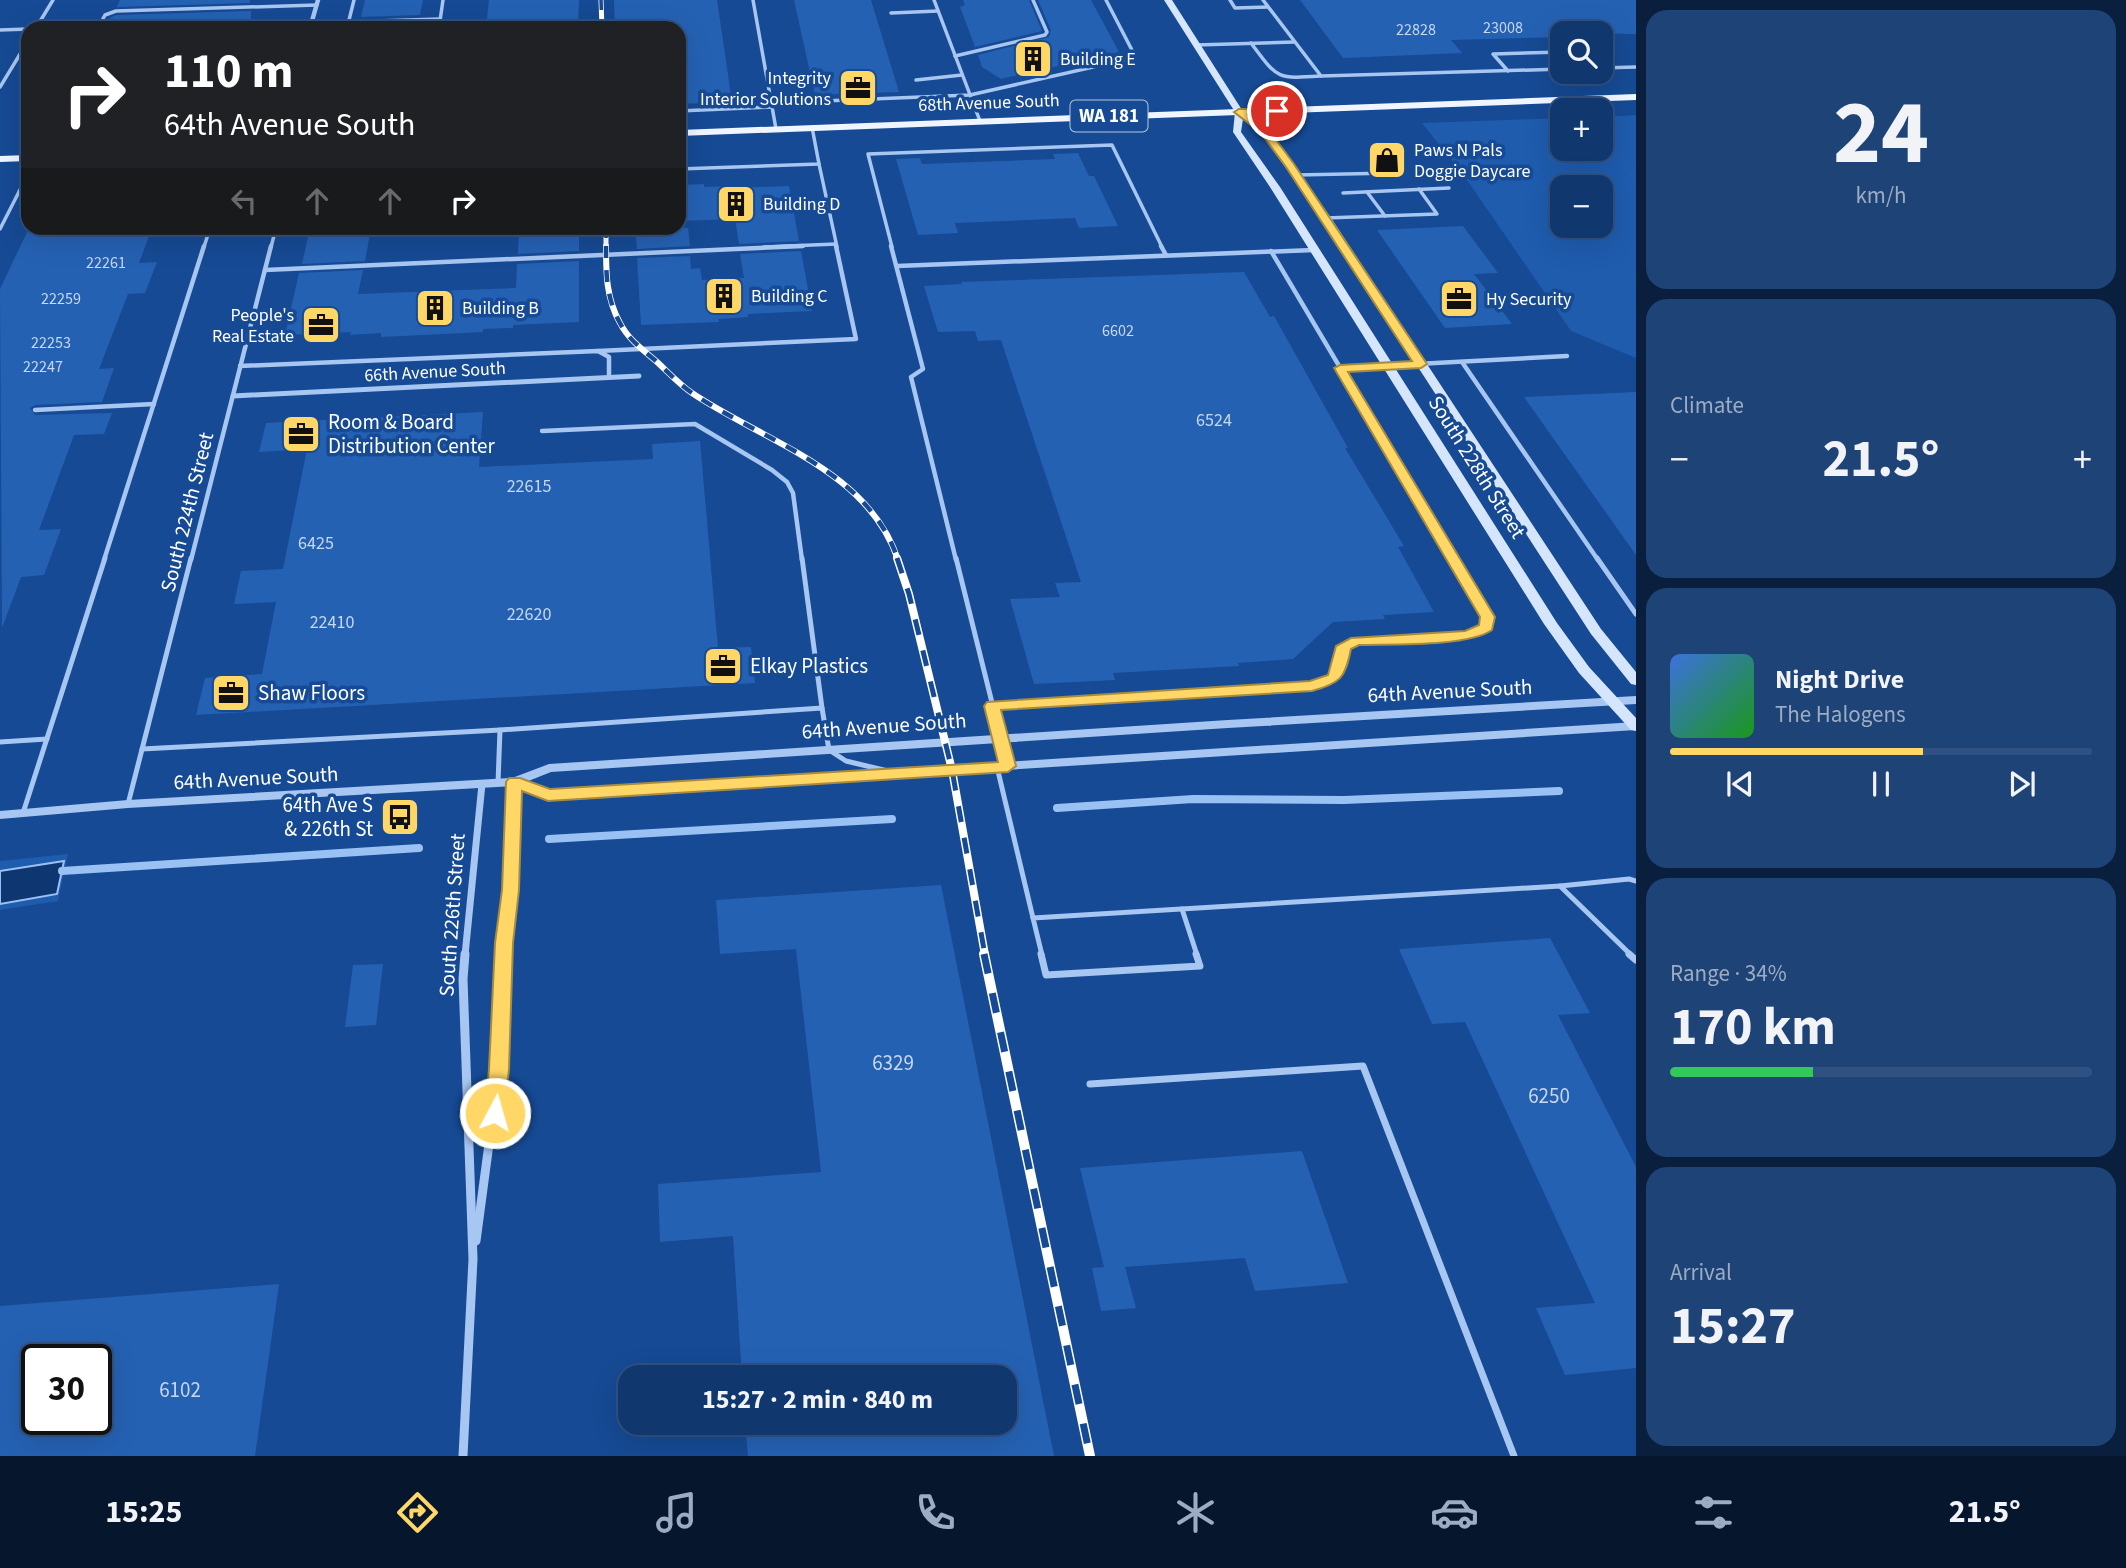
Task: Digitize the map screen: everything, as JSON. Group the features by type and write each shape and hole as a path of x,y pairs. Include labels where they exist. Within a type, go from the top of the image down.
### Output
{"main road":[{"name":"South 228th Street","path":"1168,0 1239,112 1264,131 1297,175 1596,631 1636,681"},
{"name":"68th Avenue South","path":"686,133 1636,97"},
{"name":"South 228th Street","path":"1239,112 1237,132 1551,624 1584,670 1636,726"},
{"path":"0,159 21,158"}],"street":[{"path":"312,21 318,2"},
{"name":"66th Avenue South","path":"233,396 639,376"},
{"name":"64th Avenue South","path":"0,816 128,804 482,785 514,782 549,768 1000,737 1636,700"},
{"name":"64th Avenue South","path":"514,782 548,795 1636,726"},
{"name":"South 226th Street","path":"463,1456 473,1259 499,1069 514,782"},
{"name":"South 226th Street","path":"473,1259 463,979 482,785"}],"lane":[{"path":"40,21 53,0"},
{"path":"348,21 354,0"},
{"path":"379,21 440,19 443,0"},
{"path":"753,0 776,129"},
{"path":"934,0 980,121"},
{"path":"956,56 1045,35 1047,32 1033,0"},
{"path":"823,101 970,95 1133,58 1135,54 1106,0"},
{"path":"1230,0 1235,8 1268,7"},
{"path":"1263,0 1321,76"},
{"path":"102,21 105,15 116,11 318,2"},
{"path":"891,13 938,11"},
{"path":"0,30 21,29"},
{"path":"1196,45 1294,42"},
{"path":"1251,43 1274,74 1289,78 1550,69"},
{"path":"0,87 21,52"},
{"path":"1508,71 1493,54 1550,52"},
{"path":"1613,66 1636,67"},
{"path":"916,80 962,75"},
{"path":"686,111 772,107"},
{"path":"240,366 856,339 812,127"},
{"path":"1166,256 1112,145 868,154 923,369 911,377 1000,737 1002,767 1046,975 1200,966 1182,909"},
{"path":"686,169 819,164"},
{"path":"1297,175 1394,173"},
{"path":"0,229 21,188"},
{"path":"1343,193 1449,188"},
{"path":"1326,218 1437,214 1419,190"},
{"path":"1367,192 1385,216"},
{"path":"23,813 208,235"},
{"name":"South 224th Street","path":"128,804 274,235"},
{"path":"265,270 836,244"},
{"path":"897,266 1314,250"},
{"path":"992,706 1312,686 1334,678 1339,670 1344,646 1356,641 1465,635 1478,633 1487,627 1488,617 1270,251"},
{"path":"598,351 609,358 609,377"},
{"path":"1340,368 1567,356"},
{"path":"1462,362 1636,614"},
{"path":"35,410 154,404"},
{"path":"542,431 695,424 772,470 787,482 793,493 829,750 846,761 904,773"},
{"path":"142,749 500,730 822,708"},
{"path":"498,783 500,730"},
{"path":"0,742 47,739"},
{"path":"1033,918 1560,886 1629,879 1636,881"},
{"path":"1560,886 1636,960"},
{"path":"1090,1084 1363,1066 1514,1456"}],"shaded area":[{"path":"1636,115 1636,358 1571,331 1465,177 1422,123 1550,118 1550,161 1613,161 1613,116"},
{"path":"68,854 58,901 0,910 0,861"},
{"path":"64,861 57,894 0,904 0,871"}],"building":[{"path":"120,0 250,0 250,3 117,7"},
{"path":"365,0 423,0 420,15 361,17"},
{"path":"489,0 579,0 578,21 487,21"},
{"path":"614,0 717,0 732,102 686,104 686,21 615,21"},
{"path":"794,0 871,0 899,92 815,95"},
{"path":"963,0 1029,0 1042,31 975,47 960,7 965,5"},
{"path":"1038,0 1091,0 1119,52 1001,79 982,67 978,55 1049,37 1051,30"},
{"path":"1300,0 1636,0 1636,34 1613,34 1613,21 1550,21 1550,37 1451,40 1462,53 1343,58"},
{"path":"251,11 251,21 109,21 117,15"},
{"path":"1078,153 1089,176 1094,176 1118,226 1079,228 1075,218 955,223 958,233 918,235 896,159 920,158 922,164 1055,159 1053,154"},
{"name":"Building D","path":"686,185 731,188 789,186 799,241 739,244 735,219 686,221"},
{"name":"Hy Security","path":"1463,226 1498,273 1474,274 1512,324 1445,328 1377,230"},
{"path":"688,228 690,246 637,249 636,235 686,235"},
{"path":"26,235 149,235 139,263 157,262 145,293 128,294 99,369 114,368 102,402 35,405 30,408 35,415 112,413 104,434 74,435 39,530 61,529 44,575 21,577 2,628 0,289"},
{"path":"308,235 370,235 365,261 302,264"},
{"path":"519,235 579,235 579,251 518,254"},
{"name":"Building C","path":"801,251 812,311 748,314 748,317 718,319 719,322 641,325 637,258 690,256 691,269 700,268 702,280 744,278 740,254"},
{"name":"Building B","path":"579,261 579,322 513,325 513,328 483,329 483,332 381,337 381,333 350,335 351,332 285,335 299,273 363,270 358,294 516,288 517,264"},
{"path":"1244,272 1270,317 1274,316 1348,448 1345,448 1404,546 1398,547 1434,612 1383,615 1385,619 1333,622 1293,659 1238,663 1239,666 1113,673 1115,680 1034,684 1010,599 1060,597 1055,583 1081,582 1001,340 978,341 975,331 938,332 924,286 962,284 961,282"},
{"path":"1636,392 1636,555 1524,397"},
{"path":"483,412 479,467 653,459 652,444 700,441 718,648 751,647 755,683 196,715 205,678 262,674 276,602 234,604 241,571 283,569 307,449 259,452 266,423"},
{"path":"941,885 1054,1456 748,1456 746,1435 1017,1435 1017,1365 741,1365 733,1236 660,1242 658,1184 821,1172 796,949 720,954 716,900"},
{"path":"1550,938 1590,1013 1558,1015 1636,1167 1636,1368 1565,1375 1536,1308 1595,1303 1465,1022 1432,1024 1399,949"},
{"path":"383,964 376,1025 345,1027 353,965"},
{"path":"1302,1151 1348,1283 1255,1291 1245,1258 1125,1267 1136,1308 1101,1311 1092,1268 1104,1267 1080,1168"},
{"path":"279,1284 255,1456 0,1456 0,1306"}],"waterway":[{"path":"1057,808 1193,799 1344,800 1559,791"},
{"path":"549,839 892,819"},
{"path":"62,871 419,848"}],"railway":[{"path":"601,0 602,21"},
{"path":"606,235 606,246"},
{"path":"606,246 609,295 615,314 631,339 692,393 781,443 839,480 864,503 884,529 898,560"},
{"path":"897,558 909,594 952,770 985,955"},
{"path":"984,954 1090,1456"}],"place":[{"name":"Building E","path":"1033,59"},
{"name":"Integrity Interior Solutions","path":"858,88"},
{"name":"Paws N Pals Doggie Daycare","path":"1387,160"},
{"name":"Building D","path":"736,204"},
{"name":"Building C","path":"724,296"},
{"name":"Hy Security","path":"1459,299"},
{"name":"Building B","path":"435,308"},
{"name":"People's Real Estate","path":"321,325"},
{"name":"Room & Board Distribution Center","path":"301,434"},
{"name":"Elkay Plastics","path":"723,666"},
{"name":"Shaw Floors","path":"231,693"},
{"name":"64th Ave S & 226th St","path":"400,817"}],"route":[{"path":"495,1113 504,943 510,890 514,782 548,795 1008,766 992,706 1312,686 1334,678 1339,670 1344,646 1356,641 1465,635 1478,633 1487,627 1488,617 1340,368 1421,364 1290,166 1264,131 1239,112 1277,111"}]}
